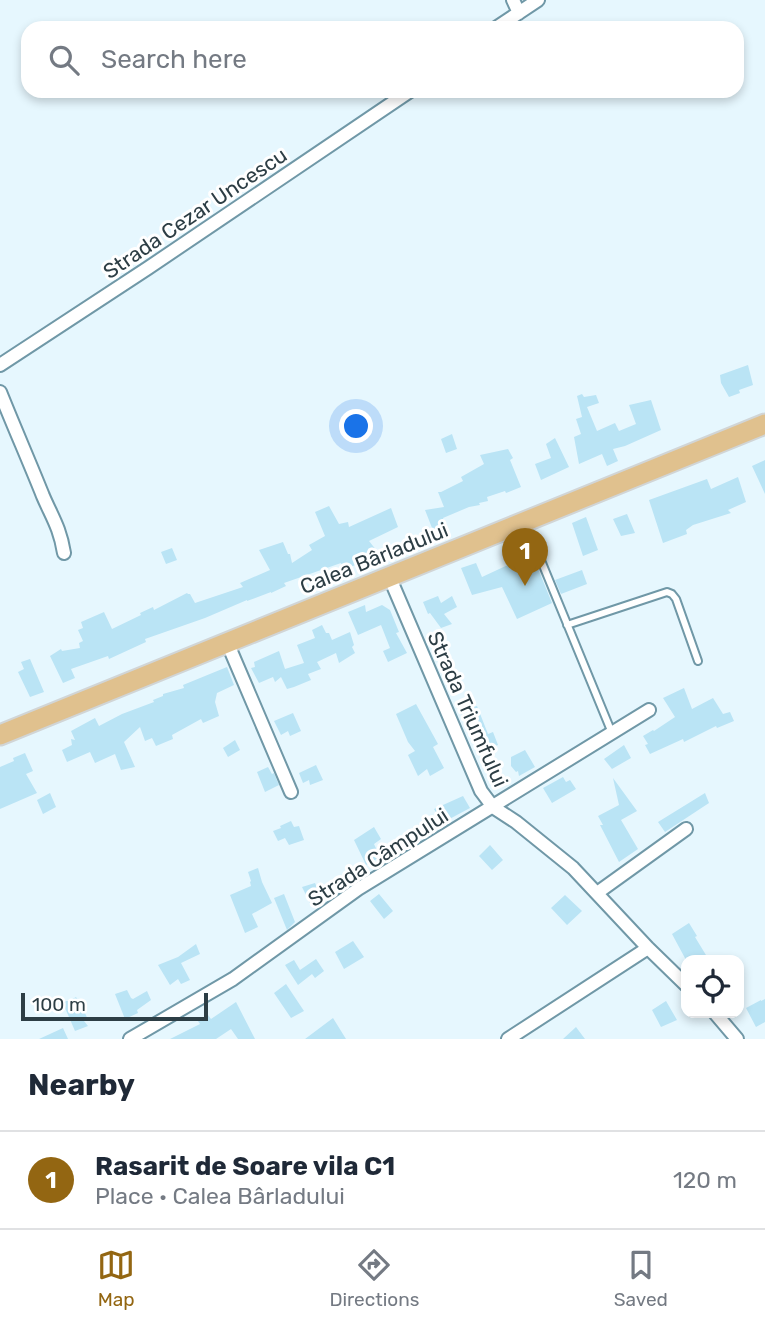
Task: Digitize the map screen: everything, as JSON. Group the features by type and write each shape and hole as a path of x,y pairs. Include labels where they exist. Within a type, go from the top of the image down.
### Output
{"main road":[{"name":"Calea Bârladului","path":"0,735 765,424"}],"street":[{"path":"513,0 519,13"},
{"path":"507,21 538,0"},
{"name":"Strada Cezar Uncescu","path":"0,365 400,98"},
{"path":"0,392 57,524 64,553"},
{"name":"Strada Triumfului","path":"389,576 481,791 493,807 573,868 681,980"},
{"path":"227,642 291,792"},
{"name":"Strada Câmpului","path":"130,1039 233,979 358,889 649,710"},
{"path":"597,893 685,828"},
{"path":"508,1039 648,948"},
{"path":"719,1018 737,1039"}],"lane":[{"path":"524,522 612,733"},
{"path":"567,625 667,592 676,599 698,661"}],"building":[{"path":"748,365 753,385 729,397 721,383 720,375"},
{"path":"582,394 584,397 596,395 599,403 587,407 597,431 615,423 619,431 636,424 629,405 651,400 661,430 613,449 618,461 607,466 602,454 579,464 574,437 581,434 576,419 582,417 577,396"},
{"path":"452,434 457,449 446,453 441,439"},
{"path":"555,438 569,467 541,480 535,464 551,458 546,444"},
{"path":"508,449 521,487 487,497 488,501 479,503 480,505 443,518 446,528 434,533 425,510 444,507 438,492 463,481 461,477 484,464 480,455"},
{"path":"765,460 765,494 752,466"},
{"path":"738,477 746,502 728,510 731,513 693,525 686,530 687,534 663,543 649,500 707,479 711,489"},
{"path":"329,506 339,524 348,522 349,527 391,508 398,527 369,541 381,556 343,570 341,563 284,583 286,586 271,593 145,639 146,642 109,659 108,656 71,669 75,678 63,683 50,656 61,649 80,648 79,643 83,641 78,630 83,628 81,622 104,612 112,629 141,615 140,613 153,607 154,610 187,593 195,603 243,587 240,583 270,570 259,550 283,542 292,563 312,550 309,545 325,536 315,512"},
{"path":"627,514 635,533 621,536 613,519"},
{"path":"586,517 598,550 583,556 572,523"},
{"path":"172,548 177,560 166,564 161,552"},
{"path":"532,554 552,603 517,619 502,587 472,595 461,568 476,563 482,577"},
{"path":"582,570 587,584 561,594 555,580"},
{"path":"438,596 441,603 452,596 457,607 444,614 452,624 441,628 430,613 428,614 423,602"},
{"path":"365,605 366,612 382,605 390,610 399,632 396,633 407,653 388,662 383,651 390,648 381,625 358,635 348,612"},
{"path":"322,625 332,640 350,632 355,653 339,663 336,653 317,662 321,669 308,674 311,680 294,687 287,689 281,677 275,682 273,677 259,683 251,668 255,667 254,662 279,651 285,669 304,663 297,645 315,638 312,630"},
{"path":"30,659 44,692 30,697 18,672 24,669 21,662"},
{"path":"227,667 234,685 217,693 215,702 219,716 203,723 201,719 172,735 173,739 156,746 152,738 145,741 140,727 124,742 135,767 121,770 115,754 95,763 90,752 67,762 62,750 72,745 71,739 75,740 71,731 95,718 99,726 154,702 153,700 163,694 184,688 183,685"},
{"path":"684,688 692,709 713,698 723,714 730,712 734,721 650,754 643,736 675,717 663,698"},
{"path":"416,704 438,744 433,747 444,768 430,776 427,769 418,776 408,755 415,751 408,742 396,714"},
{"path":"477,706 488,734 493,732 498,745 482,751 469,723 465,724 459,711"},
{"path":"293,713 301,731 290,736 288,731 281,735 274,721"},
{"path":"235,740 240,750 228,757 223,748"},
{"path":"624,745 631,758 612,769 604,759"},
{"path":"525,750 535,767 519,776 518,771 511,766 511,757"},
{"path":"25,753 33,771 26,774 37,793 0,809 0,767"},
{"path":"316,765 323,780 310,785 309,780 303,783 299,773"},
{"path":"268,767 279,785 265,792 257,772"},
{"path":"563,777 566,782 570,780 576,789 552,803 543,788"},
{"path":"613,778 637,811 621,820 638,849 619,862 598,816 619,805"},
{"path":"50,793 56,807 43,814 37,800"},
{"path":"705,793 709,803 665,832 658,822"},
{"path":"463,796 470,808 442,823 434,809"},
{"path":"291,821 294,827 299,826 304,840 289,845 285,838 278,841 273,831"},
{"path":"374,827 381,839 374,844 380,857 366,865 354,840"},
{"path":"490,845 503,860 492,870 479,856"},
{"path":"258,868 272,903 252,914 258,927 245,933 230,895 251,886 248,872"},
{"path":"315,883 321,897 310,903 302,887"},
{"path":"284,894 295,922 287,930 274,898"},
{"path":"379,894 393,911 384,919 370,901"},
{"path":"565,895 582,911 567,925 551,908"},
{"path":"689,923 706,955 683,955 672,934"},
{"path":"353,941 364,957 344,969 335,952"},
{"path":"196,944 200,954 181,963 190,980 181,984 178,979 170,985 158,965 178,957"},
{"path":"316,959 324,971 315,978 312,974 298,985 285,965 294,960 300,970"},
{"path":"286,984 304,1011 291,1018 274,993"},
{"path":"127,990 133,999 147,991 151,1000 137,1010 138,1013 125,1019 115,994"},
{"path":"76,997 88,1020 84,1021 88,1026 75,1031 62,1001"},
{"path":"765,999 765,1022 756,1027 746,1008"},
{"path":"666,1001 677,1020 661,1027 652,1010"},
{"path":"236,1002 255,1039 238,1039 231,1029 216,1039 170,1039 200,1024 198,1021 208,1015 211,1019"},
{"path":"333,1018 346,1039 305,1039"},
{"path":"576,1027 585,1039 563,1039"},
{"path":"63,1028 68,1039 39,1039"}],"place":[{"name":"Rasarit de Soare vila C1","path":"525,586"}]}
